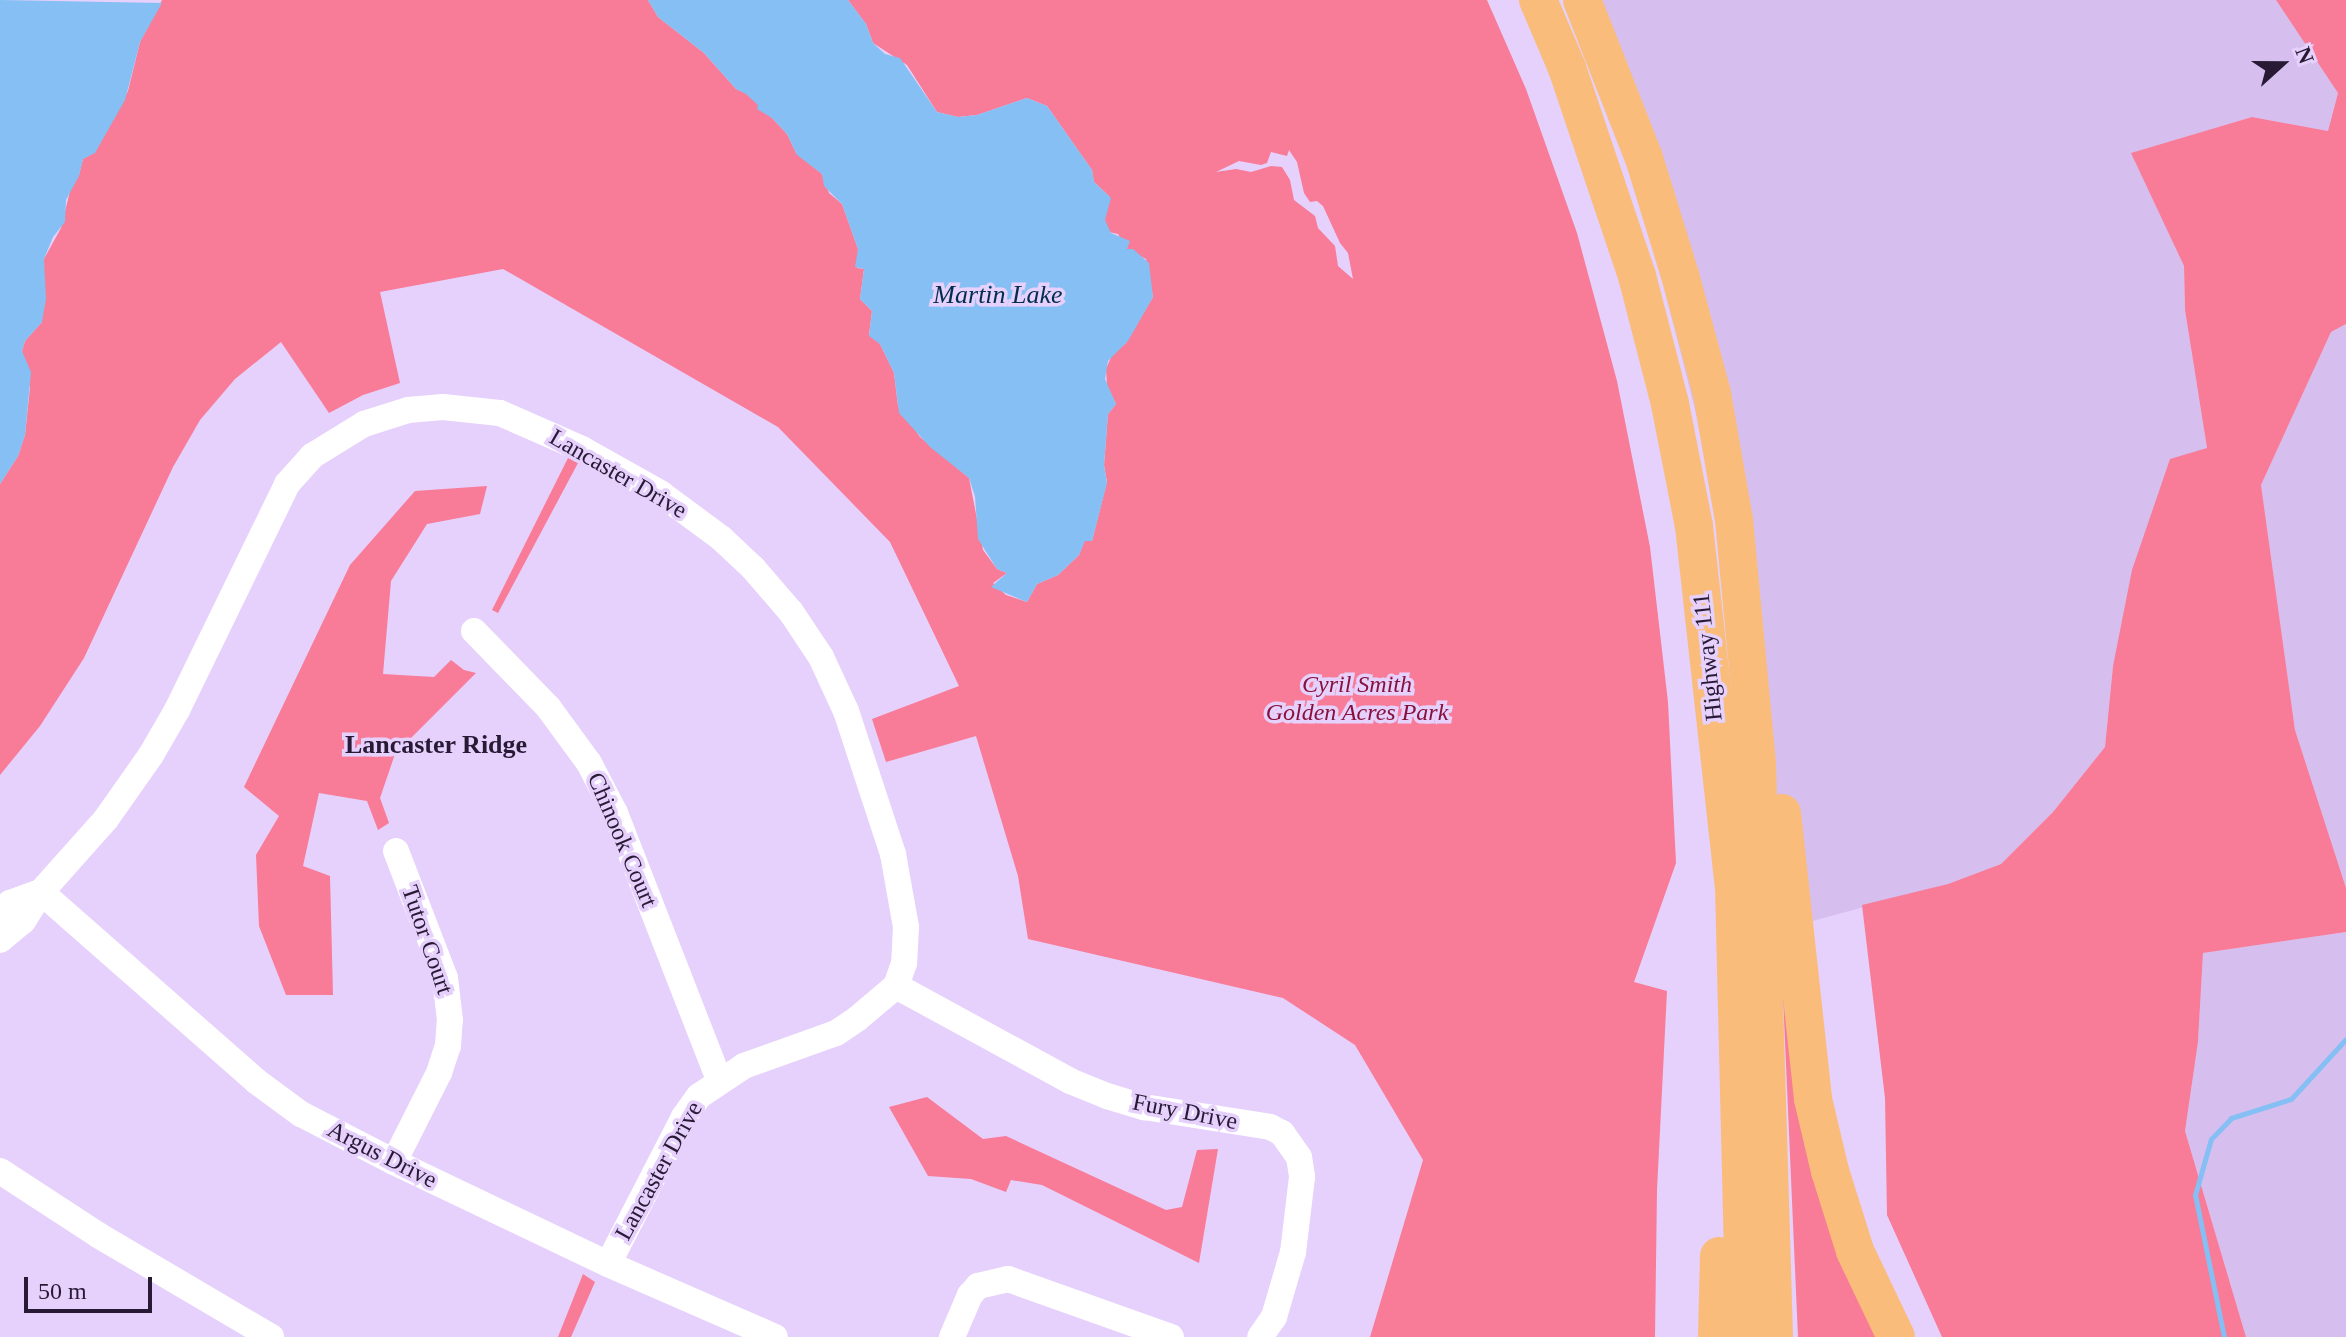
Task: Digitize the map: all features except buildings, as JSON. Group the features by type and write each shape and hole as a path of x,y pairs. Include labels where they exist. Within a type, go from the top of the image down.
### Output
{"highway":[{"name":"Highway 111","path":"1538,0 1567,68 1637,276 1670,404 1694,526 1734,886 1745,1337"},
{"name":"Highway 111","path":"1582,0 1644,158 1680,275 1712,394 1734,520 1757,764 1774,1337"},
{"path":"1734,520 1767,638 1813,1099 1830,1171 1855,1251 1896,1337"},
{"path":"1717,1337 1720,1178 1711,886 1719,765"}],"street":[{"name":"Lancaster Drive","path":"0,940 23,921 41,892 106,819 151,755 177,710 287,484 312,456 354,429 388,415 443,407 476,409 522,420 660,493 721,538 791,612 821,657 846,711 893,854 906,927 904,963 896,986 836,1033 744,1066 699,1096 684,1117 608,1264"},
{"name":"Chinook Court","path":"474,631 548,707 589,763 615,813 719,1080"},
{"name":"Tutor Court","path":"394,1162 439,1073 448,1046 450,1020 445,978 396,851"},
{"name":"Lancaster Drive","path":"0,911 10,903 41,892"},
{"name":"Argus Drive","path":"41,892 256,1081 301,1114 608,1264 775,1337"},
{"name":"Fury Drive","path":"896,986 1070,1081 1107,1096 1144,1107 1270,1127 1282,1133 1299,1157 1300,1192 1293,1252 1274,1317 1260,1337"},
{"path":"0,1171 98,1235 271,1337"},
{"path":"952,1337 970,1295 978,1286 1008,1279 1171,1337"}],"shaded area":[{"path":"1569,0 2276,0 2338,93 2328,131 2252,117 2132,153 2184,266 2185,310 2207,448 2113,666 2105,747 2053,812 2001,864 1948,884 1758,936 1730,549 1645,211"},
{"path":"2346,324 2346,888 2295,730 2261,485 2331,332"},
{"path":"2346,932 2346,1337 2246,1337 2185,1131 2198,1042 2203,953"}],"green space":[{"name":"Cyril Smith Golden Acres Park","path":"162,0 648,0 658,17 704,53 736,89 746,93 772,118 787,134 796,153 822,174 829,193 842,204 858,249 857,268 864,269 860,299 872,311 869,335 880,344 894,373 898,406 920,437 969,478 983,550 997,569 1007,573 993,583 1006,595 1027,602 1037,584 1058,575 1079,555 1084,541 1092,541 1107,482 1104,465 1108,414 1116,404 1107,385 1106,369 1112,355 1126,343 1153,297 1146,259 1127,249 1118,234 1109,232 1104,220 1109,196 1094,182 1092,170 1047,106 1027,98 977,115 958,117 937,112 907,65 873,43 866,24 848,0 1487,0 1526,89 1577,233 1617,381 1650,547 1668,702 1676,863 1634,982 1667,991 1657,1190 1655,1337 1370,1337 1423,1160 1355,1045 1283,998 1028,939 1018,876 976,736 886,762 872,719 959,686 890,542 778,427 503,269 380,292 400,383 363,395 329,413 281,342 235,379 200,420 173,467 84,658 40,726 0,775 0,484 18,456 25,435 30,388 22,351 25,341 42,322 44,259 61,228 71,187 79,175 83,159 95,152 128,91 140,42","holes":["1289,150 1297,162 1304,193 1310,202 1317,201 1323,206 1348,253 1353,279 1338,266 1335,246 1318,228 1315,216 1294,200 1290,180 1282,167 1271,166 1251,172 1236,169 1216,172 1239,161 1261,165 1267,163 1271,152 1287,156"]},
{"path":"2276,0 2346,0 2346,324 2331,332 2261,485 2295,730 2346,888 2346,932 2203,953 2198,1042 2185,1131 2246,1337 1942,1337 1887,1215 1885,1098 1862,905 1948,884 2001,864 2053,812 2105,747 2113,666 2132,570 2170,459 2207,448 2185,310 2184,266 2131,153 2252,117 2328,131 2338,93"},
{"path":"568,458 578,463 498,613 492,610"},
{"path":"487,486 480,514 427,524 391,581 383,674 434,677 451,660 464,670 476,673 395,754 380,798 389,823 378,830 367,801 319,793 303,866 330,876 333,995 286,995 259,926 256,855 279,816 244,787 350,565 415,491"},
{"path":"1781,950 1892,1337 1798,1337"},
{"path":"927,1097 983,1139 1006,1136 1166,1210 1182,1207 1197,1150 1218,1149 1199,1263 1042,1185 1011,1180 1006,1192 971,1179 928,1176 889,1107"},
{"path":"583,1274 595,1282 571,1337 558,1337"}],"water":[{"path":"0,0 162,3 140,42 125,100 95,153 83,159 79,176 66,200 65,222 53,237 44,259 46,299 42,322 25,341 22,351 31,372 25,435 18,456 0,484"},
{"name":"Martin Lake","path":"648,0 848,0 866,24 873,43 885,54 900,58 937,112 958,117 977,115 1027,98 1047,106 1092,170 1094,182 1111,198 1105,220 1111,233 1130,241 1127,249 1133,249 1149,263 1153,297 1128,341 1108,361 1105,379 1116,404 1108,414 1104,465 1107,483 1092,541 1085,541 1079,555 1058,575 1037,584 1027,602 991,587 1007,573 997,569 978,539 975,496 969,478 930,447 899,413 894,373 880,344 869,336 872,311 860,299 864,269 855,267 858,249 842,204 824,186 822,174 797,155 787,134 772,118 757,109 758,105 736,89 704,53 658,17"}],"waterway":[{"path":"2224,1337 2195,1195 2211,1139 2231,1118 2291,1099 2346,1039"}],"district":[{"name":"Lancaster Ridge","path":"436,745"}]}
